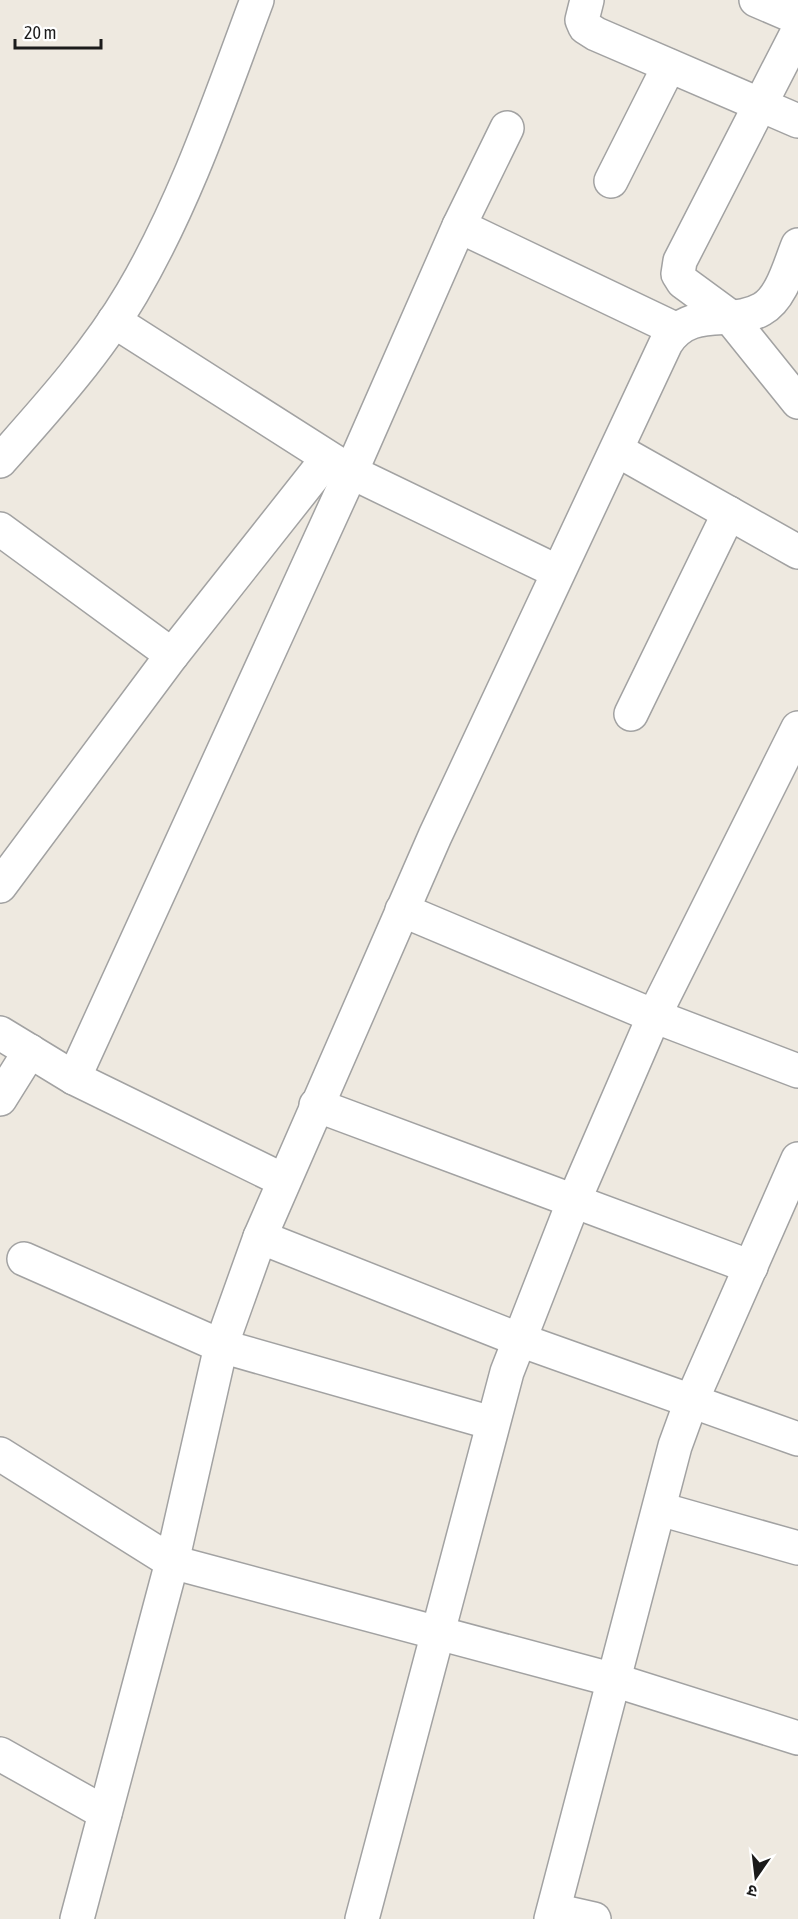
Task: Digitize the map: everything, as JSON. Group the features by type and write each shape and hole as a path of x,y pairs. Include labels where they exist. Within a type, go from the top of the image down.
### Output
{"street":[{"path":"0,461 65,387 114,321 158,244 195,164 257,0"},
{"path":"587,0 582,20 585,27 596,34 798,121"},
{"path":"756,0 798,18"},
{"path":"798,31 678,268 678,274 683,282 728,315 798,402"},
{"path":"611,181 669,66"},
{"path":"74,1078 339,466 507,129"},
{"path":"459,226 675,329"},
{"path":"77,1919 172,1562 221,1346 283,1180 402,910 558,572 675,329 688,323 728,315 750,314 763,309 780,287 798,245"},
{"path":"114,321 339,466 558,572"},
{"path":"617,450 798,552"},
{"path":"0,886 172,655 339,466"},
{"path":"631,714 729,513"},
{"path":"0,529 172,655"},
{"path":"362,1919 440,1634 492,1423 520,1340 573,1203 654,1016 798,728"},
{"path":"402,910 654,1016 798,1071"},
{"path":"0,1032 74,1078 283,1180"},
{"path":"0,1099 30,1051"},
{"path":"316,1105 573,1203 751,1267"},
{"path":"594,1919 553,1914 675,1446 691,1402 798,1159"},
{"path":"260,1237 520,1340 798,1439"},
{"path":"24,1259 221,1346 492,1423"},
{"path":"0,1454 172,1562 614,1680 798,1738"},
{"path":"660,1509 798,1548"},
{"path":"0,1754 105,1813"}]}
